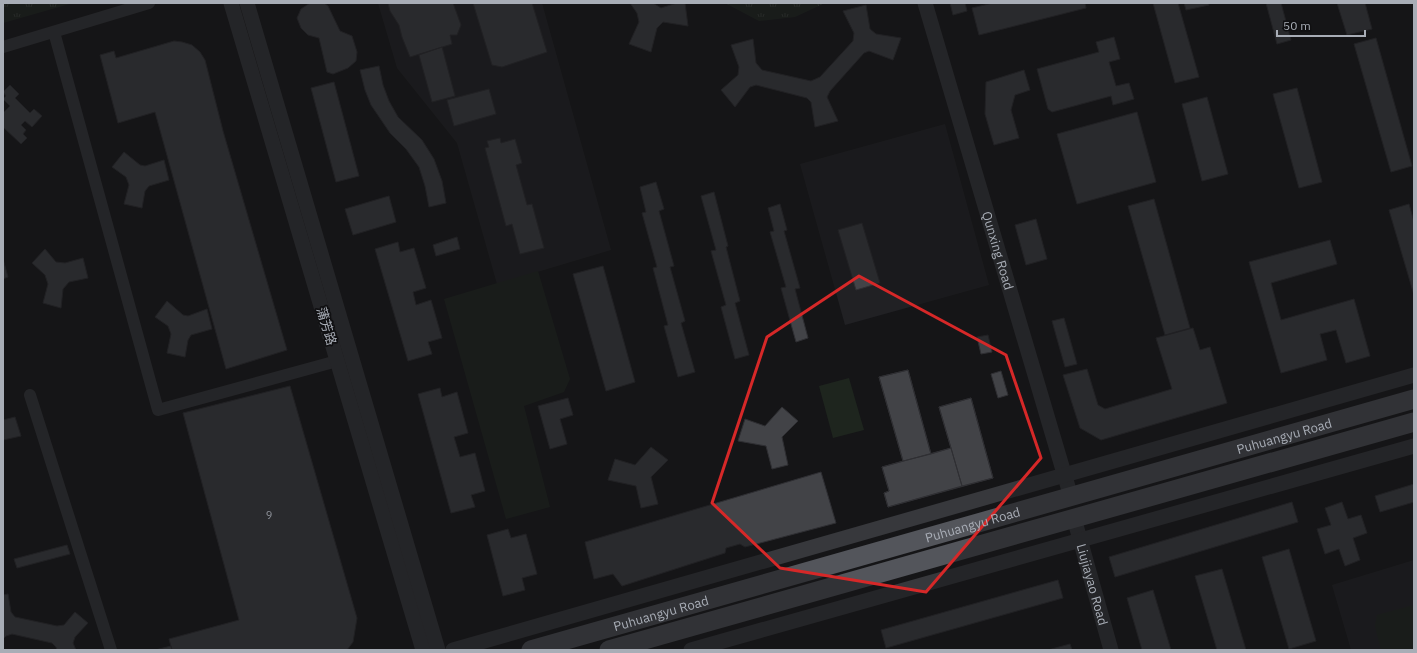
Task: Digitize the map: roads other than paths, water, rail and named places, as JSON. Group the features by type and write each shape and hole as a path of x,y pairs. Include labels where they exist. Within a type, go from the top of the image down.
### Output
{"main road":[{"name":"Puhuangyu Road","path":"530,650 1414,399"},
{"name":"Puhuangyu Road","path":"609,650 1414,422"}],"street":[{"path":"3,47 149,3"},
{"name":"蒲芳路","path":"231,3 423,650"},
{"name":"蒲芳路","path":"247,3 438,650"},
{"name":"Qunxing Road","path":"925,3 1071,497"},
{"path":"54,32 158,410 338,361"},
{"path":"453,650 1414,375"},
{"path":"30,395 111,650"},
{"path":"691,650 1414,446"},
{"name":"Liujiayao Road","path":"1074,518 1111,650"}]}
